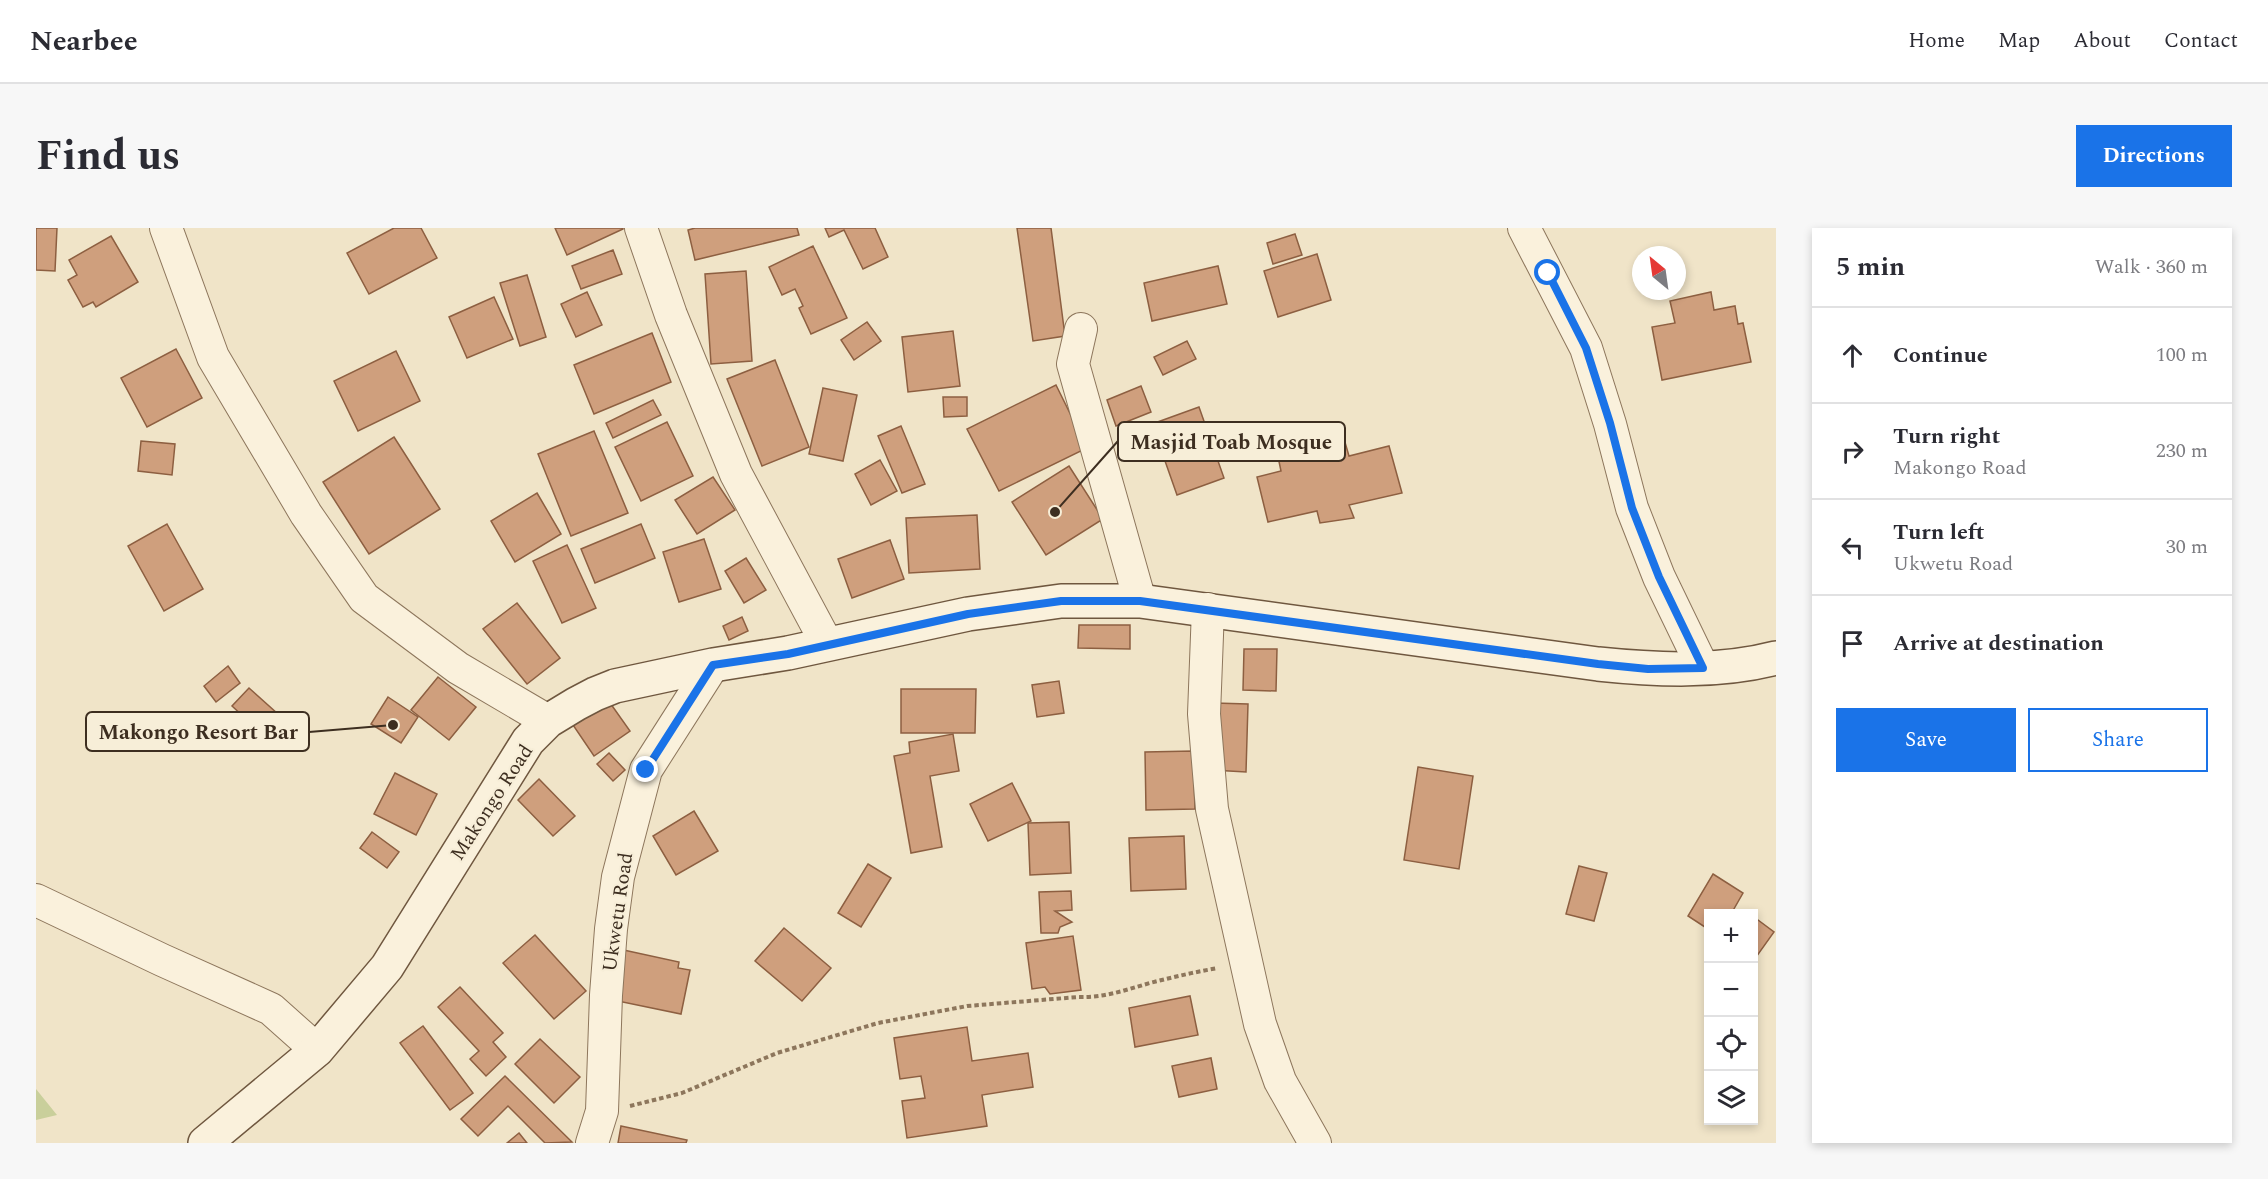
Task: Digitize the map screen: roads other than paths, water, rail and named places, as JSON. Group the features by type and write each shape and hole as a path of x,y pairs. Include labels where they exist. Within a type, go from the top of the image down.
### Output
{"street":[{"path":"166,228 213,357 306,514 364,598 458,668 548,721"},
{"path":"641,228 671,315 736,474 827,644"},
{"path":"1524,228 1586,348 1610,423 1632,508 1659,577 1703,668"},
{"path":"1081,329 1073,364 1140,601"},
{"name":"Makongo Road","path":"206,1143 317,1050 387,967 528,741 548,721 595,694 615,687 713,665 788,654 968,614 1061,601 1140,601 1648,669 1703,668 1776,658"},
{"path":"1208,609 1204,714 1212,810 1260,1024 1281,1081 1316,1143"},
{"name":"Ukwetu Road","path":"592,1143 602,1111 606,995 618,877 646,770 713,665"},
{"path":"36,900 271,1009 317,1050"}],"place":[{"name":"Masjid Toab Mosque","path":"1055,512"},
{"name":"Makongo Resort Bar","path":"393,725"}]}
